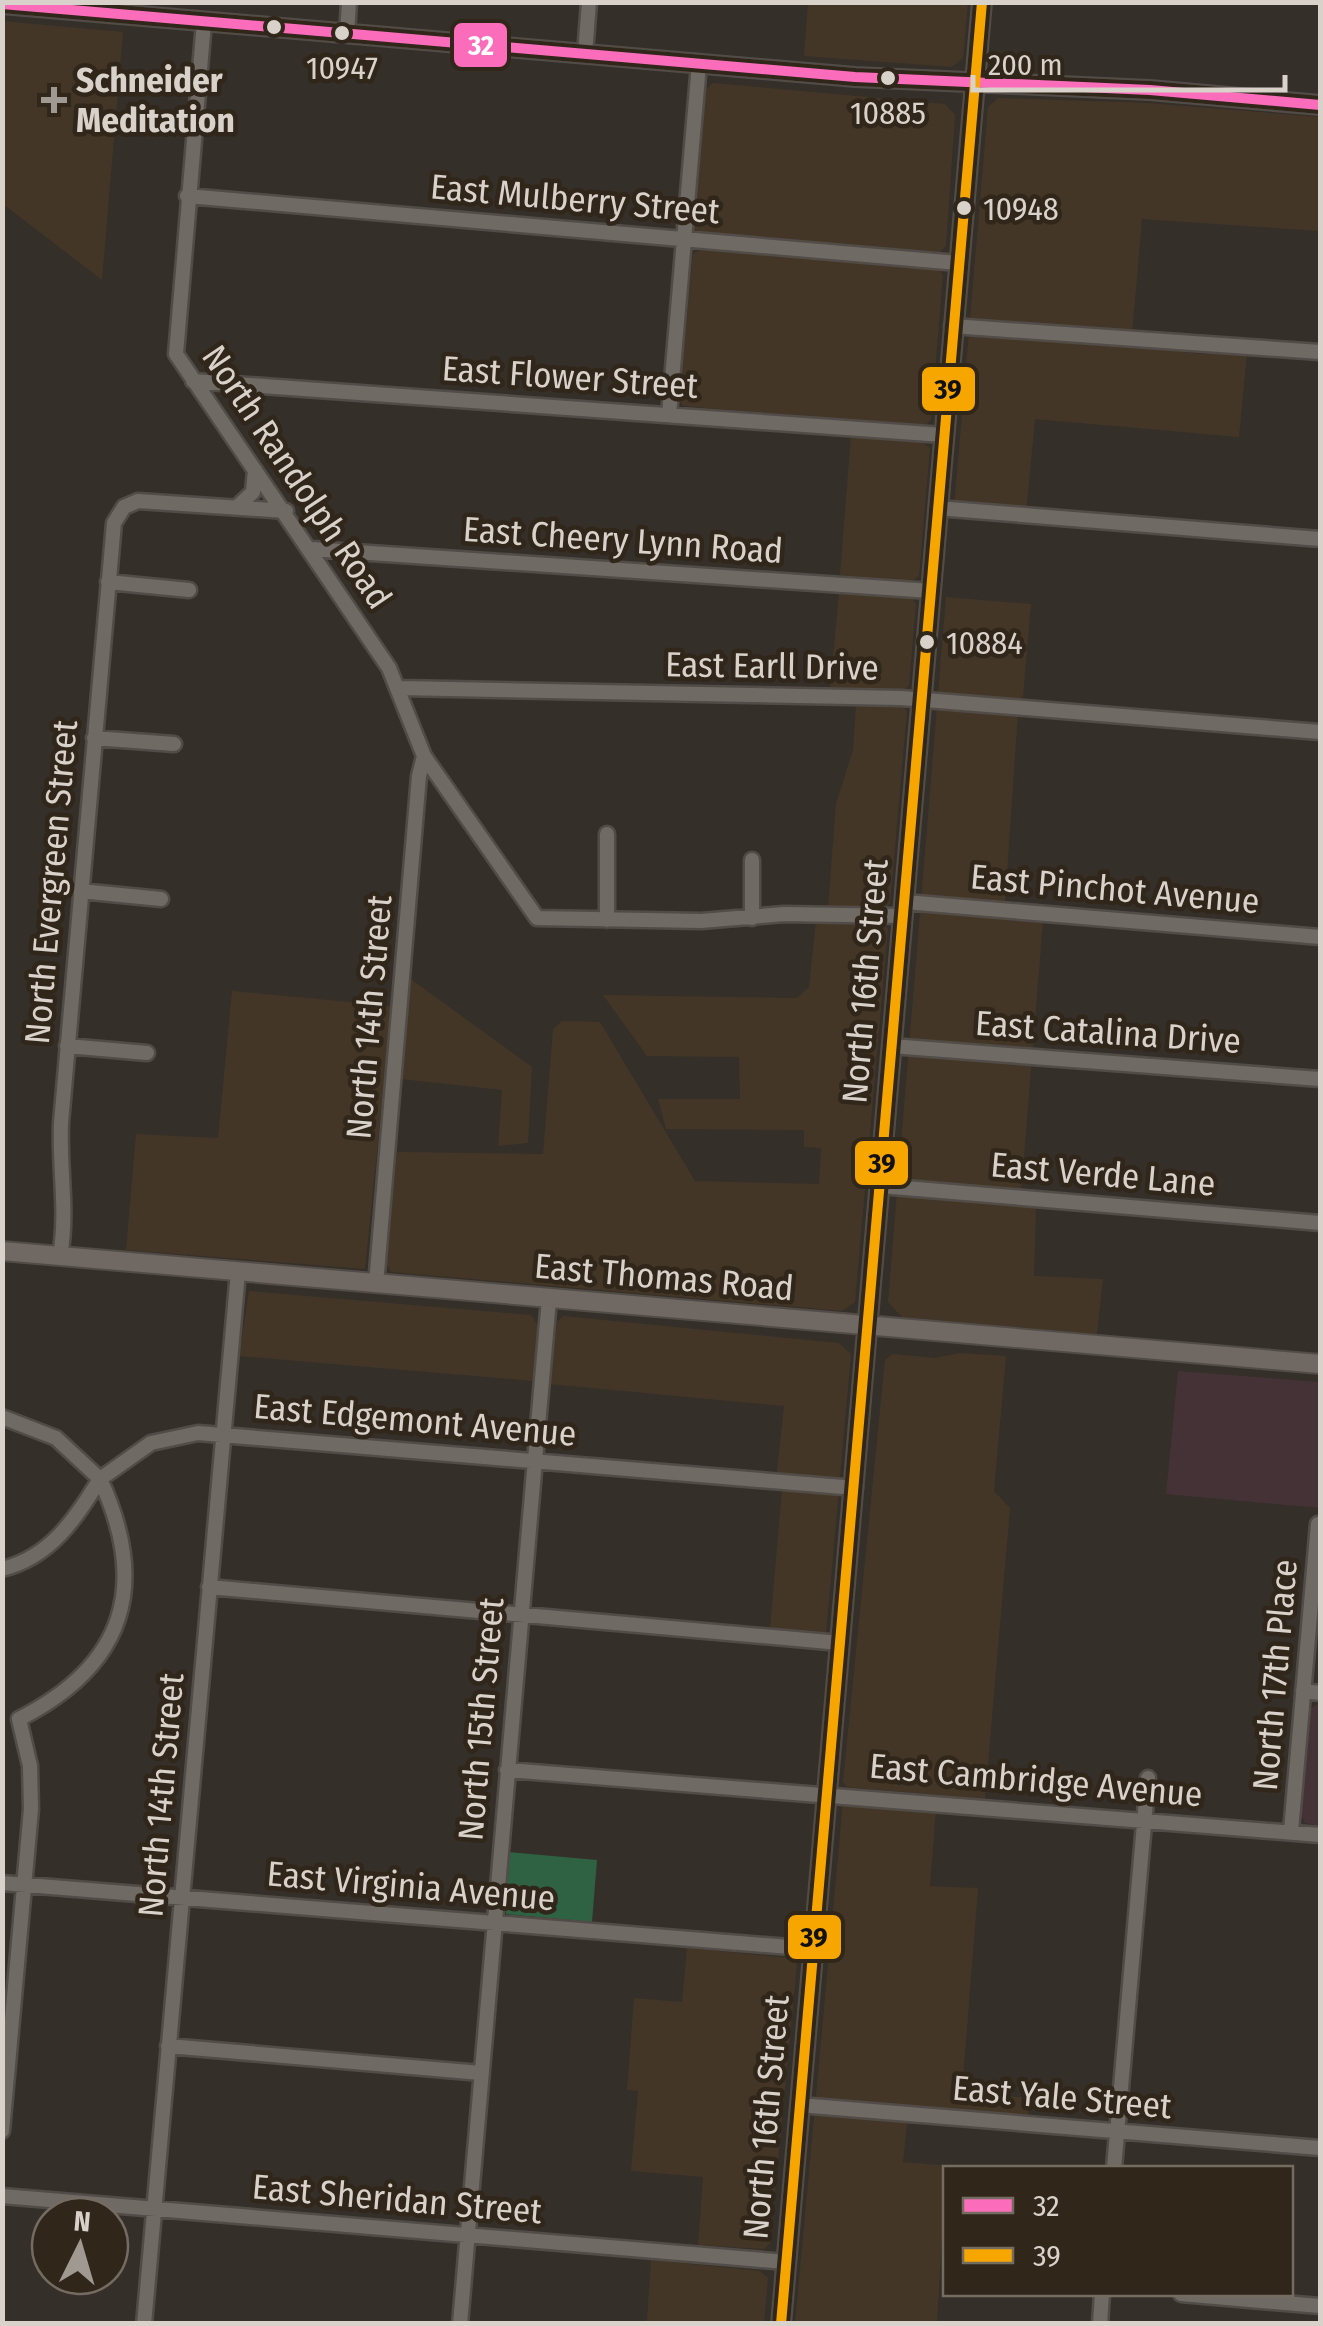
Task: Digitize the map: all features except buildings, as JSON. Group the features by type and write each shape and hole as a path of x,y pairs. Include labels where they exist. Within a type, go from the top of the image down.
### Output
{"main road":[{"name":"North 16th Street","path":"781,2324 982,2"},
{"path":"2,4 699,64 974,84 1134,89 1320,105"},
{"name":"East Thomas Road","path":"2,1252 1320,1364"}],"street":[{"path":"346,34 350,2"},
{"path":"585,54 589,2"},
{"name":"North Randolph Road","path":"204,22 174,344 193,381 286,511 402,688 424,756 537,918"},
{"path":"670,414 699,64"},
{"name":"East Mulberry Street","path":"187,196 958,263"},
{"path":"952,326 1320,352"},
{"name":"East Flower Street","path":"193,381 943,435"},
{"path":"237,507 253,492 255,468"},
{"name":"North Evergreen Street","path":"60,1256 66,1206 60,1140 117,514 138,501 237,507"},
{"path":"237,507 286,511"},
{"path":"937,508 1320,539"},
{"name":"East Cheery Lynn Road","path":"311,549 931,591"},
{"path":"108,582 188,590"},
{"name":"East Earll Drive","path":"402,688 921,699 1320,732"},
{"path":"94,738 174,744"},
{"name":"North 14th Street","path":"376,1284 424,756"},
{"path":"606,920 607,834"},
{"path":"752,860 752,918"},
{"path":"80,891 161,898"},
{"name":"East Pinchot Avenue","path":"537,918 752,918 905,909 1320,936"},
{"path":"68,1046 148,1052"},
{"name":"East Catalina Drive","path":"891,1046 1320,1079"},
{"name":"East Verde Lane","path":"881,1186 1320,1223"},
{"name":"North 14th Street","path":"144,2324 238,1272"},
{"name":"North 15th Street","path":"460,2324 549,1300"},
{"path":"2,1417 56,1438 100,1479 120,1525 127,1560 127,1592 116,1627 75,1684 19,1719 2,1723"},
{"name":"East Edgemont Avenue","path":"100,1479 127,1456 172,1436 223,1434 855,1488"},
{"path":"2,1569 39,1554 61,1537 100,1479"},
{"name":"North 17th Place","path":"1292,1832 1318,1524"},
{"path":"209,1587 840,1643"},
{"path":"1303,1691 1320,1693"},
{"path":"2,2131 32,1787 19,1719"},
{"name":"East Cambridge Avenue","path":"507,1770 1320,1834"},
{"path":"1114,2166 1148,1778"},
{"name":"East Virginia Avenue","path":"2,1883 814,1949"},
{"path":"168,2046 481,2073"},
{"name":"East Yale Street","path":"799,2106 1320,2148"},
{"name":"East Sheridan Street","path":"2,2196 786,2262"},
{"path":"1100,2324 1102,2296"},
{"path":"1204,2296 1320,2306"}],"shaded area":[{"path":"808,3 968,3 963,58 952,67 804,56"},
{"path":"2,21 123,32 102,280 3,204"},
{"path":"713,83 945,104 955,115 946,246 938,254 696,233 692,227 706,89"},
{"path":"998,98 1147,103 1320,117 1320,231 1142,219 1131,346 1201,354 1247,353 1239,437 1035,419 1026,514 954,508 988,107"},
{"path":"700,250 939,269 943,275 931,420 924,426 683,406 679,400 693,254"},
{"path":"851,435 922,442 930,448 919,576 912,581 840,575"},
{"path":"839,593 912,598 916,604 909,686 903,690 830,689"},
{"path":"946,597 1031,604 1023,697 1019,698 1004,917 1043,921 1020,1206 1036,1208 1034,1276 1103,1279 1097,1334 902,1317 888,1302"},
{"path":"856,705 903,706 907,711 890,904 886,907 828,907 836,804 853,750"},
{"path":"816,921 883,923 888,929 855,1302 842,1311 391,1272 386,1264 397,1152 543,1154 553,1029 562,1021 600,1022 695,1181 819,1184 821,1148 804,1147 804,1130 666,1129 658,1099 740,1099 739,1057 647,1056 603,995 797,998 809,987"},
{"path":"408,977 532,1067 528,1143 498,1146 502,1090 401,1079"},
{"path":"232,991 392,1006 365,1269 126,1250 136,1134 218,1138"},
{"path":"249,1291 531,1315 538,1326 533,1381 239,1356"},
{"path":"563,1316 839,1343 851,1354 826,1634 770,1629 782,1489 777,1471 784,1406 549,1384 557,1322"},
{"path":"960,1353 1006,1356 994,1491 1010,1508 985,1799 847,1787 843,1782 885,1360 893,1354 935,1358"},
{"path":"1178,1371 1320,1382 1320,1508 1166,1494"},
{"path":"1320,1702 1320,1826 1305,1823 1300,1813 1310,1709"},
{"path":"843,1802 936,1809 930,1886 978,1888 962,2092 1030,2098 1028,2116 909,2106 903,2162 952,2166 943,2166 937,2323 795,2324"},
{"path":"687,1948 791,1958 797,1964 770,2243 764,2249 698,2245 703,2177 631,2171 638,2091 627,2090 634,1998 682,2002"},
{"path":"651,2260 760,2271 768,2278 764,2323 639,2323 647,2321"}],"green space":[{"path":"507,1852 597,1860 592,1922 506,1914"}],"transit line":[{"name":"39","path":"781,2324 982,2"},
{"name":"32","path":"2,4 855,77 1150,90 1320,105"}],"place":[{"name":"10947","path":"342,33"},
{"name":"10885","path":"888,78"},
{"name":"Schneider Meditation","path":"54,100"},
{"name":"10948","path":"964,208"},
{"name":"10884","path":"927,642"}]}
